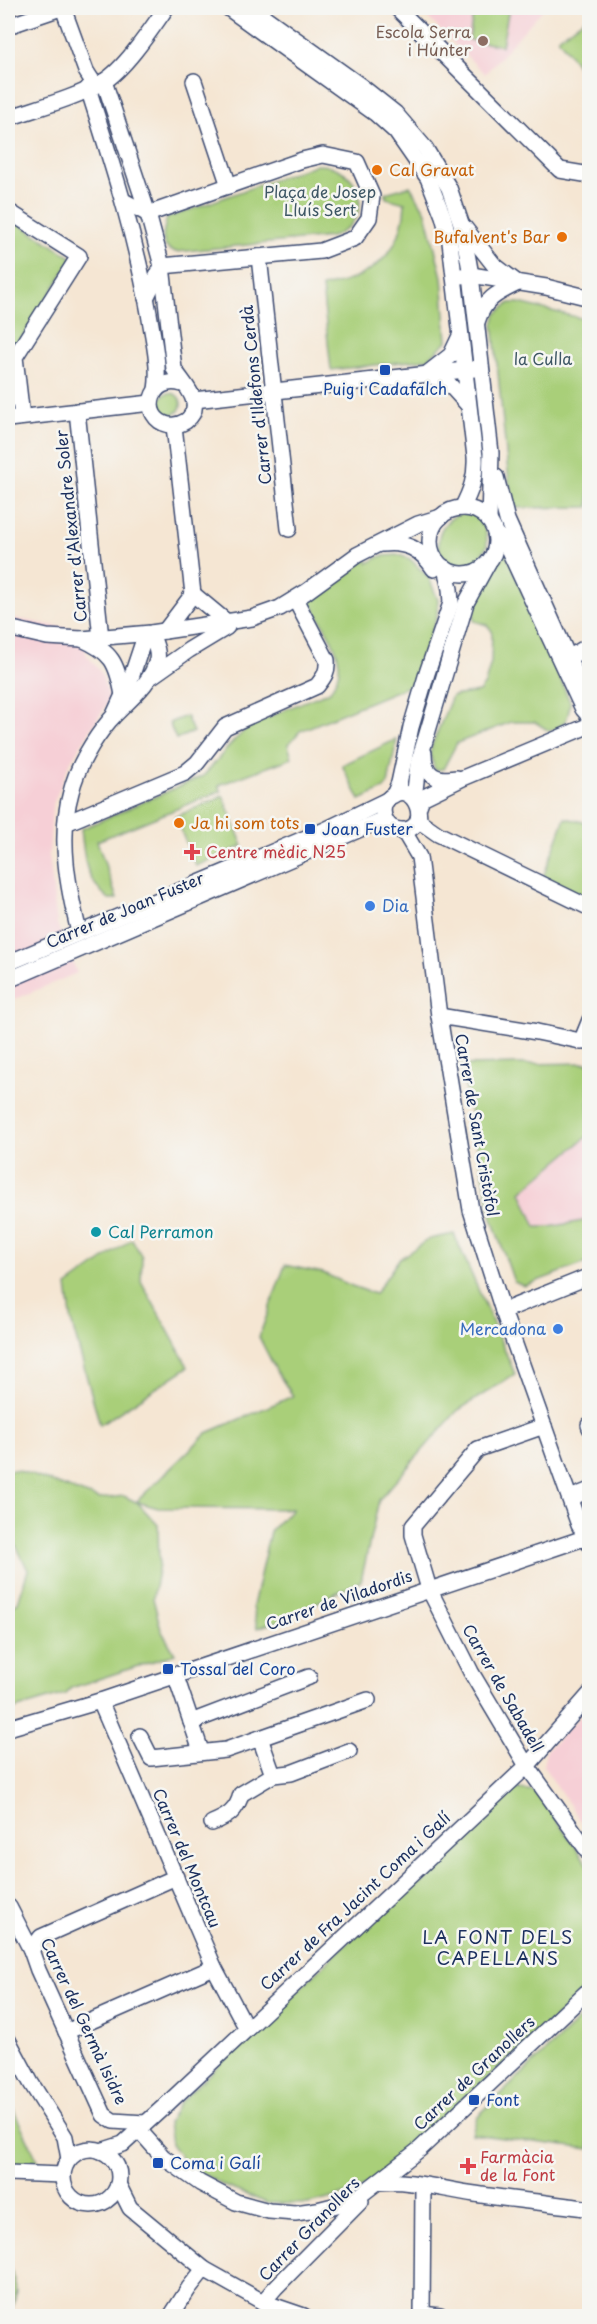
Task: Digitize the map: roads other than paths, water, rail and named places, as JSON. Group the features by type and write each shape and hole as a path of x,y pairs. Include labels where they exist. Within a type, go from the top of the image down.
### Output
{"street":[{"path":"8,27 62,8 86,71 96,85 148,214 162,266 174,369 194,400 192,414 187,420 174,426 157,419 153,397 159,371 141,268 96,85"},
{"path":"8,114 46,106 96,85 120,67 167,8"},
{"path":"228,8 376,114 402,140 428,178 443,216 450,242 476,472 470,494 462,508"},
{"path":"252,8 361,86 405,123 418,137 440,170 462,226 471,275 491,453 492,526 495,549 466,603 418,764 417,808"},
{"path":"397,8 560,170 590,175"},
{"path":"194,81 229,186"},
{"path":"124,201 148,214 302,160 323,155 357,162 370,190 372,196 369,219 355,238 321,251 162,266"},
{"path":"8,211 79,256 11,354 15,418 77,411 153,397 168,382 182,384"},
{"path":"462,226 494,265 518,283"},
{"name":"Carrer d'Ildefons Cerdà","path":"259,257 289,530"},
{"path":"146,298 162,266"},
{"path":"455,276 471,275 546,287 590,298"},
{"path":"476,325 484,304 500,292 518,283"},
{"path":"425,375 452,355 461,332"},
{"path":"156,351 161,359 168,358 172,350"},
{"path":"194,400 465,371 481,367"},
{"path":"425,375 449,384 469,407"},
{"name":"Carrer d'Alexandre Soler","path":"77,411 101,638"},
{"path":"79,932 67,870 66,823 70,793 78,772 113,717 142,645 158,632 192,594 174,426"},
{"path":"491,453 507,520 590,706"},
{"path":"8,628 47,637 82,639 234,622 273,610 295,598 357,555 441,517 451,510 462,508 477,511 505,542 583,709 590,717"},
{"path":"441,517 432,532 432,551 437,561 456,573 479,570 488,563"},
{"path":"395,536 413,539 432,551"},
{"path":"379,544 408,545 427,558 437,574 443,591 444,615 441,631"},
{"path":"446,568 451,603 411,727 399,783 383,810 386,822 395,828 411,827 422,798 463,778 590,725"},
{"path":"192,594 234,622"},
{"path":"66,823 185,773 197,763 225,727 317,686 328,669 327,660 295,598"},
{"path":"113,717 147,680 234,622"},
{"path":"147,680 157,662 158,632"},
{"path":"82,639 94,644 111,658 119,673 123,696"},
{"path":"570,657 588,648"},
{"path":"423,746 426,768 431,774 446,780 463,778"},
{"path":"390,797 405,794 438,834 590,908"},
{"name":"Carrer de Joan Fuster","path":"8,963 325,830 390,797"},
{"name":"Carrer de Joan Fuster","path":"8,980 379,821 395,828"},
{"name":"Carrer de Sant Cristòfol","path":"395,828 406,835 419,857 439,1016 471,1210 503,1311 570,1498 588,1539"},
{"path":"439,1016 585,1042 590,1020"},
{"path":"503,1311 590,1276"},
{"name":"Carrer de Sabadell","path":"544,1426 478,1449 413,1526 413,1535 429,1589 471,1672 527,1766 590,1854"},
{"path":"570,1498 590,1490"},
{"name":"Carrer de Viladordis","path":"8,1728 100,1701 429,1589 588,1539"},
{"path":"175,1674 201,1751"},
{"path":"191,1722 309,1677"},
{"name":"Carrer de Fra Jacint Coma i Galí","path":"123,2144 527,1766 590,1694"},
{"path":"140,1736 151,1758 226,1750 368,1700"},
{"name":"Carrer del Montcau","path":"100,1701 214,1967 246,2027"},
{"path":"260,1738 273,1775"},
{"path":"212,1823 228,1817 239,1803 241,1794 273,1775 291,1773 349,1751"},
{"path":"31,1950 41,1937 176,1877"},
{"name":"Carrer del Germà Isidre","path":"9,1907 31,1950 104,2115 113,2121 142,2126"},
{"path":"66,2032 214,1967"},
{"name":"Carrer de Granollers","path":"380,2181 474,2100 590,1989"},
{"path":"8,2040 31,2084 65,2137 69,2159 63,2175 65,2188 78,2202 92,2205 105,2201 113,2194 118,2184 116,2164 101,2151"},
{"path":"142,2126 163,2157 200,2183 236,2202 269,2211 307,2212 344,2204 354,2201 380,2181 400,2180 423,2186 590,2209"},
{"path":"65,2137 84,2150 101,2151 123,2144"},
{"path":"116,2164 123,2144"},
{"path":"69,2159 84,2150"},
{"path":"8,2173 63,2175"},
{"name":"Carrer Granollers","path":"263,2302 380,2181"},
{"path":"118,2184 130,2208"},
{"path":"423,2186 422,2315 440,2316"},
{"path":"105,2201 130,2208 204,2269 263,2302 304,2316"},
{"path":"171,2316 204,2269"}],"place":[{"name":"Escola Serra i Húnter","path":"483,41"},
{"name":"Cal Gravat","path":"377,170"},
{"name":"Bufalvent's Bar","path":"562,237"},
{"name":"Puig i Cadafalch","path":"385,370"},
{"name":"Ja hi som tots","path":"179,823"},
{"name":"Joan Fuster","path":"310,829"},
{"name":"Centre mèdic N25","path":"192,852"},
{"name":"Dia","path":"370,906"},
{"name":"Cal Perramon","path":"96,1232"},
{"name":"Mercadona","path":"558,1329"},
{"name":"Tossal del Coro","path":"168,1669"},
{"name":"Font","path":"474,2100"},
{"name":"Coma i Galí","path":"158,2163"},
{"name":"Farmàcia de la Font","path":"468,2166"}],"district":[{"name":"LA FONT DELS CAPELLANS","path":"498,1948"}],"park label":[{"name":"Plaça de Josep Lluís Sert","path":"320,201"},
{"name":"la Culla","path":"543,359"}]}
